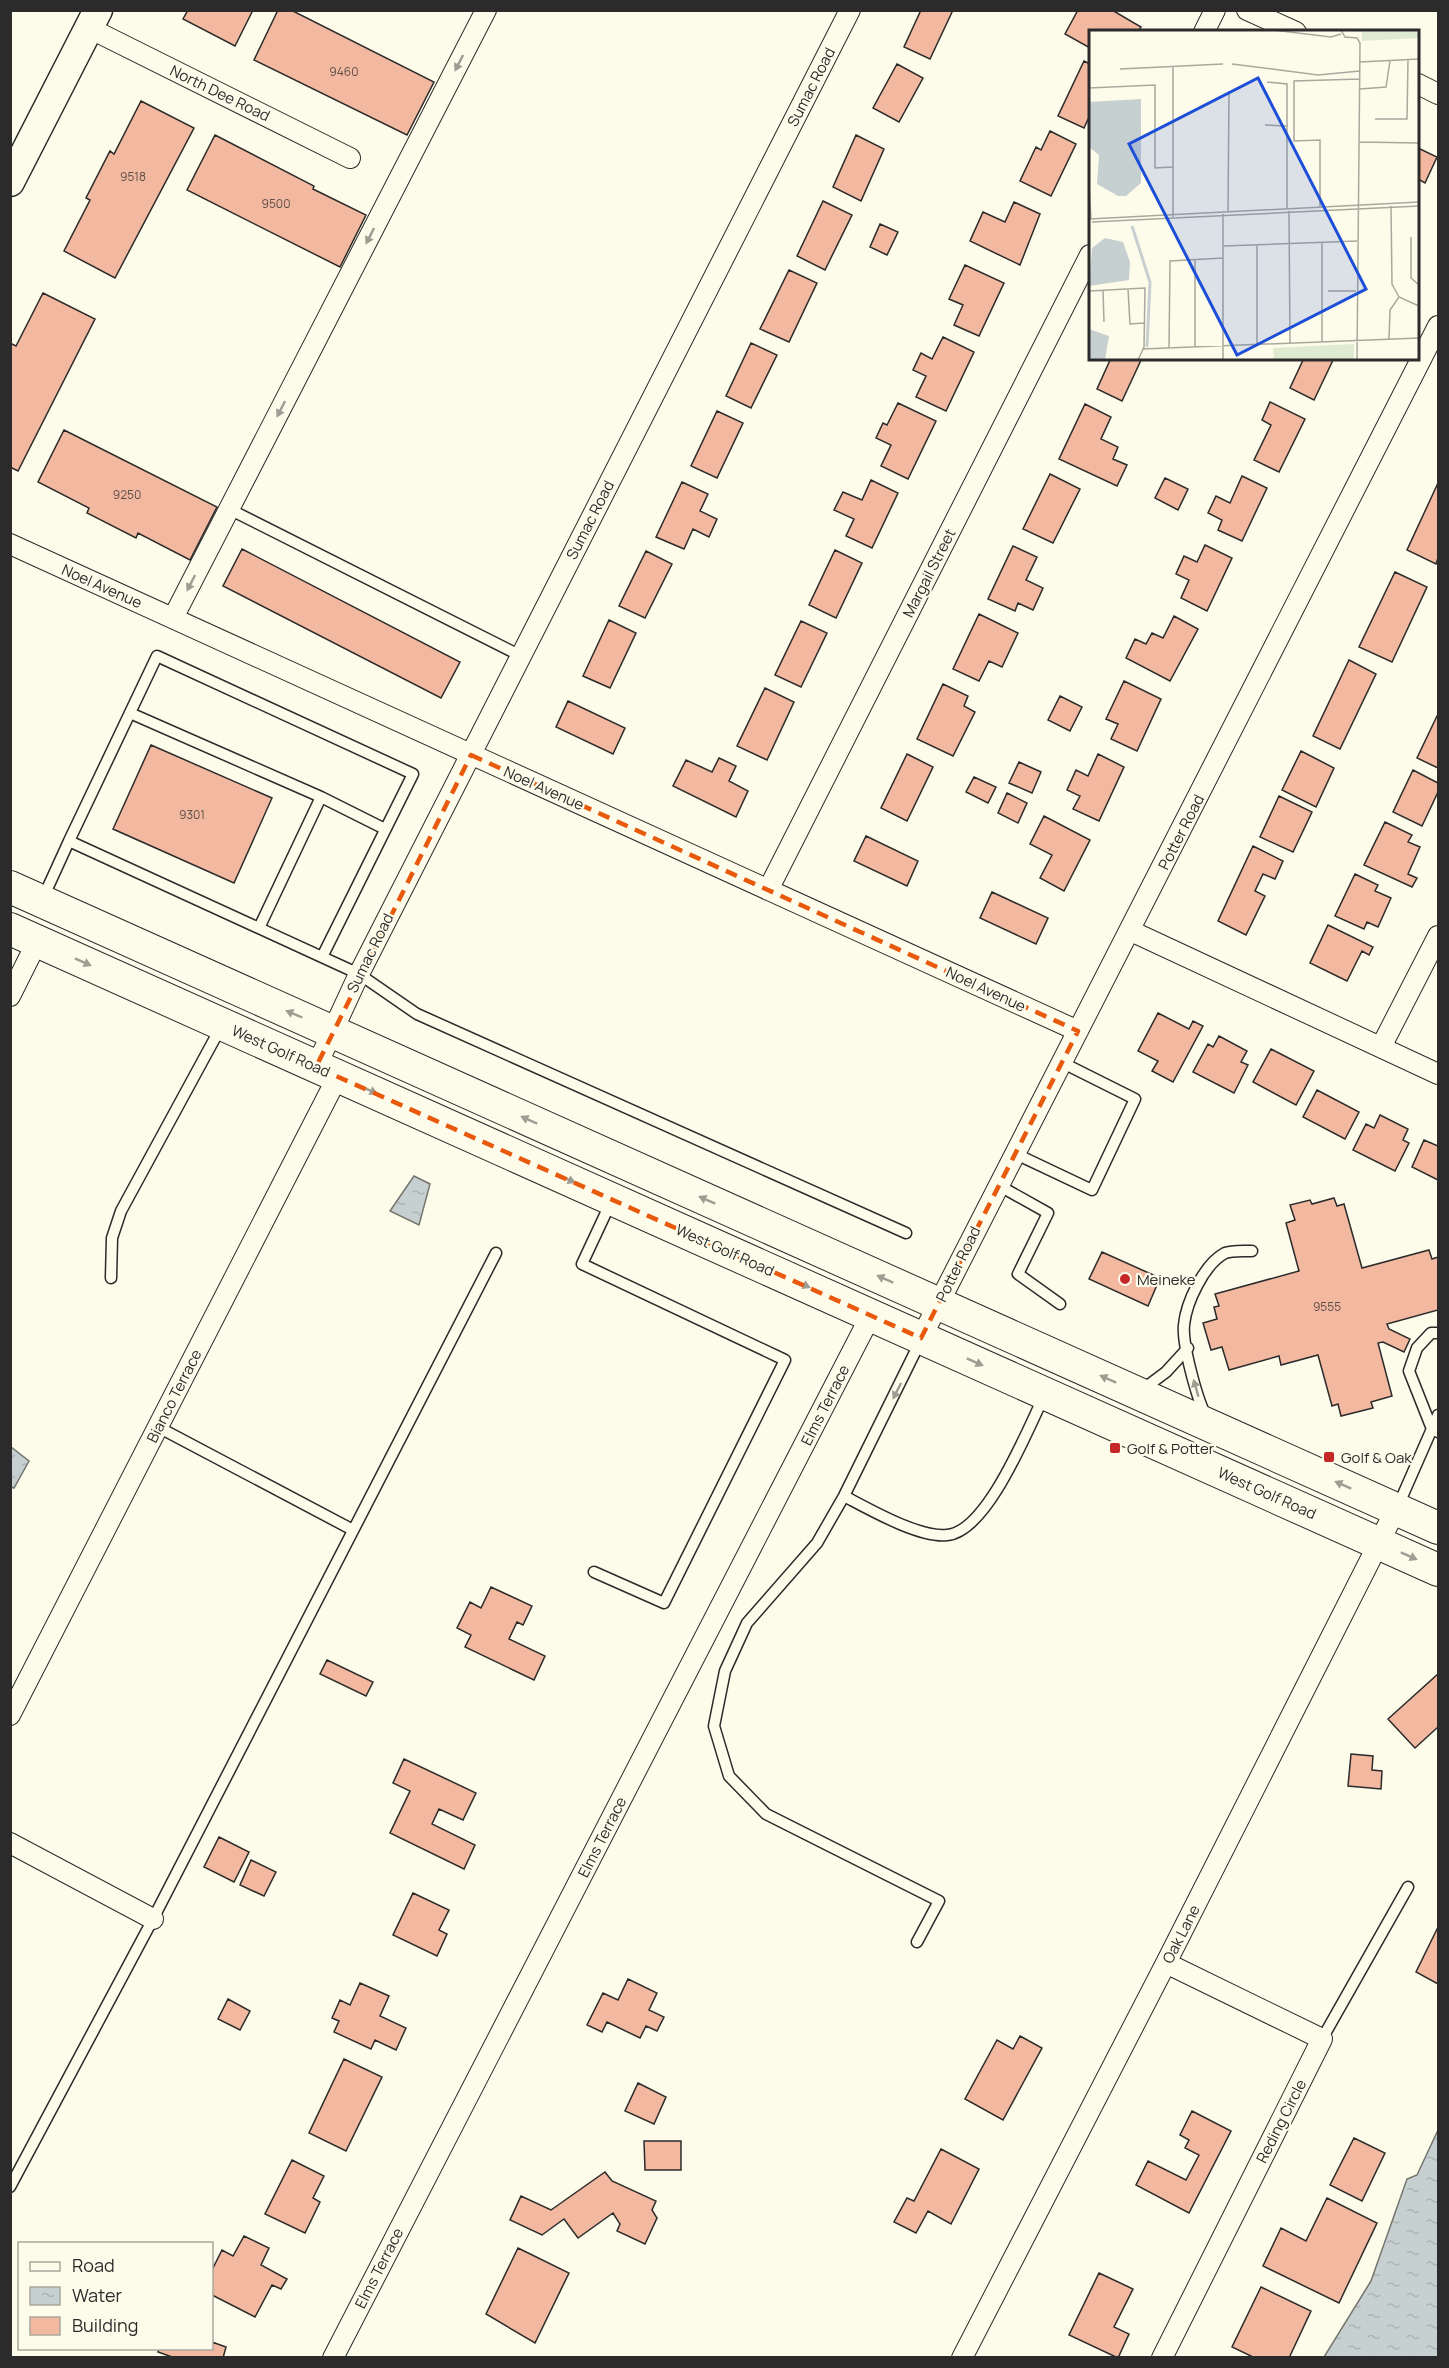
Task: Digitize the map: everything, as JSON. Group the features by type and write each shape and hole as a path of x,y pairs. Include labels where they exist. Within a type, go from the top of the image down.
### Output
{"main road":[{"path":"10,887 1438,1528"},
{"name":"West Golf Road","path":"24,936 1438,1570"}],"street":[{"path":"173,618 486,10"},
{"name":"Sumac Road","path":"327,1071 333,1031 359,974 850,10"},
{"path":"1205,30 1215,10"},
{"path":"1247,10 1292,30"},
{"name":"North Dee Road","path":"10,182 94,20 350,158"},
{"path":"1419,84 1438,94"},
{"name":"Margail Street","path":"768,890 1089,257"},
{"name":"Potter Road","path":"921,1338 1014,1153 1131,931 1438,326"},
{"name":"Noel Avenue","path":"10,544 1078,1031"},
{"path":"1131,931 1438,1074"},
{"path":"10,996 24,936"},
{"path":"1381,1047 1438,936"},
{"name":"Bianco Terrace","path":"10,1715 158,1427 327,1071"},
{"name":"Elms Terrace","path":"333,2358 871,1315"},
{"name":"Oak Lane","path":"962,2358 1166,1963 1396,1509"},
{"path":"10,1843 153,1919"},
{"path":"1166,1963 1322,2039"},
{"name":"Reding Circle","path":"1162,2358 1322,2039"}],"lane":[{"path":"229,509 521,656"},
{"path":"41,901 157,657 412,774 322,957"},
{"path":"130,713 321,797 386,829"},
{"path":"259,928 321,797"},
{"path":"69,841 359,974 417,1014 906,1233"},
{"path":"111,1278 112,1238 121,1211 223,1024"},
{"path":"1014,1153 1092,1190 1136,1099 1061,1062"},
{"path":"998,1185 1048,1213 1018,1274 1060,1304"},
{"path":"594,1572 664,1603 785,1360 582,1263 612,1199"},
{"path":"1212,1426 1201,1407 1183,1327 1187,1310 1211,1264 1226,1252 1252,1251"},
{"path":"10,2187 153,1919 496,1252"},
{"path":"1435,1431 1409,1371 1417,1348 1431,1333 1438,1334"},
{"path":"917,1942 939,1901 766,1814 729,1776 714,1726 725,1671 747,1623 817,1542 844,1496 921,1338"},
{"path":"1138,1393 1166,1372 1188,1348"},
{"path":"844,1496 903,1526 946,1536 966,1530 988,1506 1046,1393"},
{"path":"1396,1509 1435,1431 1438,1415"},
{"path":"158,1427 353,1530"},
{"path":"1322,2039 1408,1887"}],"highlighted area":[{"path":"471,755 1078,1031 921,1338 316,1067"}],"water":[{"path":"414,1176 430,1184 419,1225 390,1211"},
{"path":"11,1447 29,1461 14,1488 11,1487"},
{"path":"1438,2130 1438,2357 1324,2357 1371,2281 1407,2179 1417,2175"}],"building":[{"path":"188,10 253,10 235,46 183,19"},
{"path":"278,10 291,10 434,82 407,135 254,60"},
{"path":"921,10 953,10 930,59 904,47"},
{"path":"1078,10 1112,10 1141,27 1139,30 1089,30 1089,47 1065,34"},
{"path":"1084,61 1089,64 1089,117 1084,128 1058,116"},
{"path":"897,64 923,78 899,122 873,108"},
{"path":"141,101 194,128 115,278 64,251 90,200 86,198 110,151 114,154"},
{"path":"1050,131 1076,144 1051,196 1020,181 1036,147 1041,150"},
{"path":"215,135 314,186 313,189 366,215 340,267 187,190"},
{"path":"856,135 884,149 861,201 833,187"},
{"path":"1419,148 1437,157 1425,183 1419,180"},
{"path":"823,201 852,215 825,270 797,256"},
{"path":"1014,202 1040,214 1020,265 970,241 983,212 1005,222"},
{"path":"880,224 898,232 887,255 870,247"},
{"path":"965,265 1004,283 979,336 954,325 963,305 949,299"},
{"path":"789,270 817,283 789,342 760,329"},
{"path":"43,293 95,319 18,471 10,467 10,343 16,346"},
{"path":"943,337 974,352 946,411 916,397 926,376 913,370 921,353 932,359"},
{"path":"751,343 777,355 751,408 726,396"},
{"path":"1110,360 1141,360 1122,401 1097,389"},
{"path":"1303,360 1333,360 1314,400 1290,388"},
{"path":"1270,402 1305,419 1279,472 1254,460 1271,425 1262,420"},
{"path":"898,403 936,421 908,479 881,466 891,445 876,438 883,423 887,425"},
{"path":"1085,404 1111,417 1101,439 1118,447 1113,459 1127,465 1117,486 1059,459"},
{"path":"717,411 743,423 717,478 691,466"},
{"path":"64,430 217,507 190,560 138,533 136,538 87,513 89,508 38,482"},
{"path":"1050,474 1080,489 1053,543 1023,529"},
{"path":"1242,476 1267,488 1242,541 1218,530 1222,520 1208,513 1216,496 1230,503"},
{"path":"1165,478 1188,489 1178,510 1155,498"},
{"path":"871,480 898,493 872,548 846,536 854,519 834,510 843,492 862,500"},
{"path":"682,482 708,494 700,511 717,519 709,537 693,529 684,549 656,537"},
{"path":"1438,483 1438,558 1436,564 1407,550"},
{"path":"1205,545 1232,558 1207,611 1181,598 1189,580 1176,574 1184,556 1197,562"},
{"path":"1013,546 1037,557 1026,580 1043,588 1033,610 1018,603 1015,611 988,599"},
{"path":"242,549 460,662 441,698 223,586"},
{"path":"835,550 862,563 836,618 809,605"},
{"path":"646,551 672,564 645,618 619,606"},
{"path":"1395,572 1427,587 1392,662 1359,647"},
{"path":"979,614 1018,633 1002,667 989,661 979,681 953,669"},
{"path":"1174,616 1198,629 1170,681 1126,658 1135,639 1146,644 1152,633 1163,638"},
{"path":"609,620 636,633 610,688 583,676"},
{"path":"801,621 827,633 801,687 775,675"},
{"path":"1349,660 1376,674 1340,749 1313,736"},
{"path":"1124,681 1161,699 1137,751 1111,739 1118,724 1106,719"},
{"path":"943,684 968,696 964,706 975,712 953,756 917,739"},
{"path":"765,688 794,702 767,760 737,746"},
{"path":"1060,696 1082,707 1070,731 1048,720"},
{"path":"568,701 625,728 613,754 556,727"},
{"path":"1438,717 1438,768 1417,758"},
{"path":"151,745 272,798 234,883 113,829"},
{"path":"1301,751 1334,768 1316,807 1282,790"},
{"path":"907,754 933,767 907,821 881,808"},
{"path":"1098,754 1124,767 1099,821 1073,809 1080,796 1067,790 1076,770 1088,776"},
{"path":"719,758 736,766 729,781 748,791 736,817 673,786 686,760 712,772"},
{"path":"1019,762 1041,772 1032,793 1009,783"},
{"path":"1413,770 1438,783 1438,792 1422,826 1393,812"},
{"path":"974,777 996,787 988,803 966,792"},
{"path":"1007,793 1027,803 1018,823 998,813"},
{"path":"1279,796 1312,812 1293,852 1260,837"},
{"path":"1044,816 1090,840 1064,891 1040,878 1052,855 1030,844"},
{"path":"1385,822 1412,835 1408,842 1420,847 1408,874 1417,878 1412,887 1364,865"},
{"path":"866,836 918,861 907,886 854,861"},
{"path":"1253,846 1283,861 1275,879 1263,874 1255,891 1265,896 1246,935 1218,921"},
{"path":"1355,874 1378,885 1375,891 1391,898 1378,927 1367,922 1364,929 1335,916"},
{"path":"992,892 1048,918 1036,944 980,918"},
{"path":"1328,925 1373,947 1369,955 1362,951 1347,981 1310,963"},
{"path":"1158,1013 1189,1029 1193,1021 1203,1026 1173,1082 1152,1071 1158,1061 1138,1051"},
{"path":"1219,1036 1247,1051 1241,1062 1248,1065 1234,1093 1193,1072 1208,1044 1213,1047"},
{"path":"1271,1049 1314,1071 1296,1105 1253,1082"},
{"path":"1317,1090 1359,1112 1345,1139 1303,1117"},
{"path":"1380,1115 1408,1129 1403,1140 1409,1143 1395,1171 1353,1150 1366,1124 1374,1128"},
{"path":"1424,1140 1438,1146 1438,1180 1412,1167"},
{"path":"1334,1198 1337,1206 1344,1204 1362,1268 1429,1250 1432,1259 1438,1257 1438,1310 1387,1324 1389,1329 1410,1339 1404,1352 1383,1342 1378,1343 1392,1396 1371,1402 1373,1408 1341,1416 1338,1404 1332,1406 1318,1355 1281,1365 1279,1356 1229,1370 1222,1347 1211,1350 1203,1323 1217,1319 1214,1307 1219,1306 1215,1294 1299,1271 1286,1223 1295,1220 1290,1205 1310,1200 1312,1204"},
{"name":"Meineke","path":"1102,1252 1160,1278 1148,1306 1089,1279"},
{"path":"491,1587 532,1606 523,1625 517,1622 509,1639 545,1656 534,1680 465,1647 471,1635 457,1628 470,1602 481,1608"},
{"path":"327,1660 373,1682 366,1696 320,1674"},
{"path":"1438,1674 1438,1727 1415,1748 1388,1719"},
{"path":"1351,1754 1373,1756 1372,1770 1382,1771 1381,1789 1348,1786"},
{"path":"404,1759 476,1793 463,1820 439,1809 432,1824 475,1845 464,1869 390,1833 410,1791 393,1783"},
{"path":"219,1837 249,1852 234,1882 204,1867"},
{"path":"251,1860 276,1872 264,1896 240,1885"},
{"path":"413,1893 449,1910 439,1930 447,1934 437,1956 393,1935"},
{"path":"1438,1927 1438,1984 1416,1972"},
{"path":"628,1979 657,1993 649,2010 664,2017 657,2031 646,2026 640,2038 607,2022 602,2032 587,2025 603,1993 618,2000"},
{"path":"360,1983 389,1996 380,2016 406,2028 396,2050 375,2040 371,2049 334,2032 339,2021 332,2018 340,2000 350,2005"},
{"path":"228,1999 250,2011 240,2030 218,2019"},
{"path":"1020,2036 1042,2048 1003,2120 965,2099 997,2040 1013,2049"},
{"path":"344,2059 382,2077 346,2151 309,2133"},
{"path":"638,2083 666,2097 654,2124 625,2111"},
{"path":"1192,2111 1231,2131 1189,2213 1136,2185 1148,2161 1186,2180 1199,2155 1185,2148 1189,2140 1180,2135"},
{"path":"1354,2138 1385,2153 1362,2201 1330,2185"},
{"path":"644,2141 681,2141 681,2170 645,2170"},
{"path":"941,2149 979,2169 951,2224 928,2211 916,2233 894,2222 907,2198 914,2201"},
{"path":"292,2160 324,2176 313,2198 320,2202 305,2233 265,2214"},
{"path":"605,2172 612,2181 656,2201 652,2210 657,2218 645,2244 617,2231 620,2224 613,2213 578,2238 564,2219 542,2235 510,2220 521,2196 551,2210"},
{"path":"1327,2198 1377,2223 1339,2303 1263,2266 1281,2228 1306,2241"},
{"path":"244,2236 269,2248 261,2265 287,2279 281,2289 272,2285 255,2317 213,2296 213,2268 222,2250 233,2256"},
{"path":"518,2248 569,2273 535,2343 486,2314"},
{"path":"1099,2273 1133,2289 1114,2327 1129,2334 1118,2358 1069,2335"},
{"path":"1261,2287 1311,2311 1289,2358 1255,2358 1232,2347"},
{"path":"213,2342 226,2347 223,2358 175,2358 158,2352 158,2350 213,2350"}],"place":[{"name":"Meineke","path":"1125,1279"},
{"name":"Golf & Potter","path":"1115,1448"},
{"name":"Golf & Oak","path":"1329,1457"}]}
